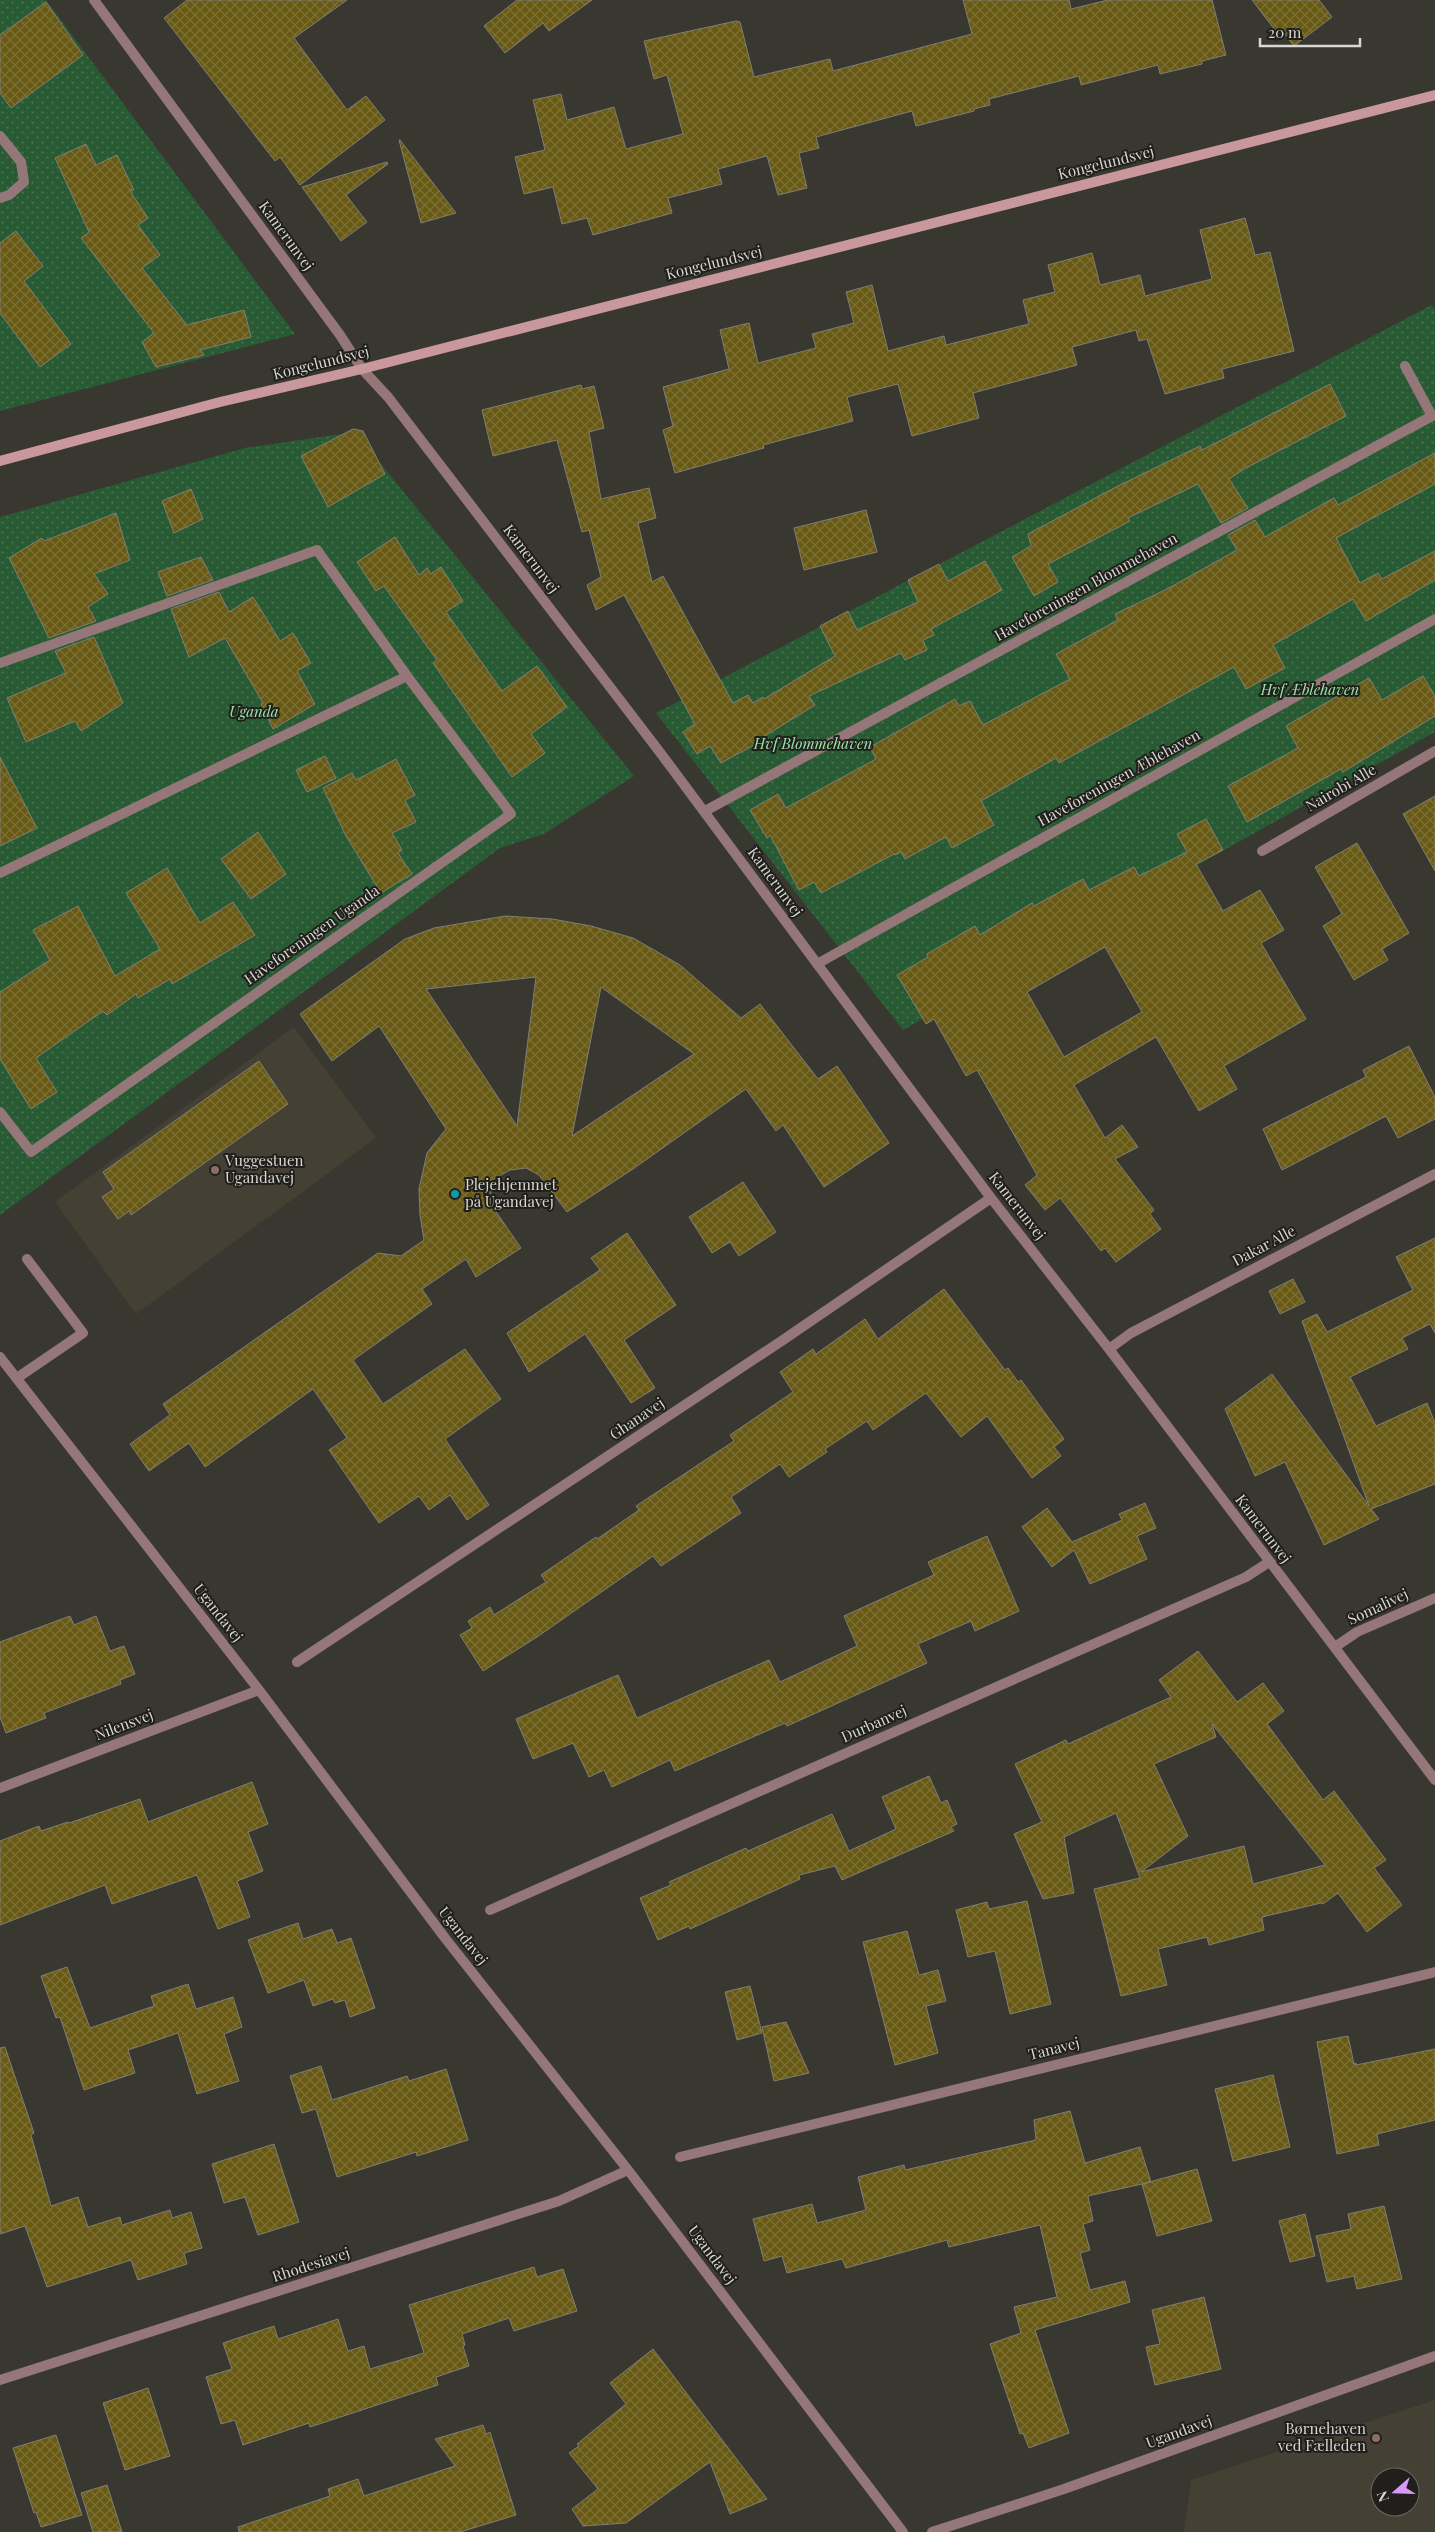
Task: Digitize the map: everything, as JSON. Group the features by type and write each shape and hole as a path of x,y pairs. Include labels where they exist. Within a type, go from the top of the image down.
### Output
{"street":[{"name":"Kamerunvej","path":"94,0 340,334 362,369 388,397 704,812 991,1198 1109,1349 1435,1780"},
{"name":"Kongelundsvej","path":"0,461 220,402 362,369 1435,95"},
{"path":"0,136 21,162 24,182 9,195 0,198"},
{"name":"Haveforeningen Blommehaven","path":"704,812 1432,416 1405,366"},
{"name":"Haveforeningen Uganda","path":"0,664 317,550 407,676 511,814 31,1152 0,1112"},
{"name":"Haveforeningen Æblehaven","path":"817,964 1435,619"},
{"path":"0,873 407,676"},
{"name":"Nairobi Alle","path":"1262,851 1435,751"},
{"name":"Dakar Alle","path":"1109,1349 1131,1333 1435,1174"},
{"name":"Ghanavej","path":"297,1662 783,1340 991,1198"},
{"path":"17,1378 83,1333 28,1259"},
{"name":"Ugandavej","path":"0,1357 258,1690 445,1938 628,2170 903,2532"},
{"name":"Durbanvej","path":"490,1910 1246,1577 1269,1562"},
{"name":"Somalivej","path":"1335,1647 1357,1632 1435,1598"},
{"name":"Nilensvej","path":"0,1788 258,1690"},
{"name":"Tanavej","path":"680,2157 1435,1972"},
{"name":"Rhodesiavej","path":"0,2380 559,2202 628,2170"},
{"name":"Ugandavej","path":"932,2532 1064,2489 1435,2356"}],"shaded area":[{"name":"Vuggestuen Ugandavej","path":"294,1027 376,1138 136,1314 55,1202"},
{"name":"Børnehaven ved Fælleden","path":"1435,2400 1435,2532 1184,2532 1191,2480"}],"green space":[{"path":"0,0 46,0 295,334 0,411"},
{"path":"1432,305 1435,309 1435,732 903,1030 656,713"},
{"name":"Uganda","path":"355,432 634,776 544,834 500,848 0,1215 0,517 245,448"}],"building":[{"path":"187,0 347,0 294,38 347,110 366,96 385,120 300,185 280,157 275,161 164,18"},
{"path":"517,0 592,0 549,31 543,23 505,53 484,26"},
{"path":"963,0 1069,0 1071,9 1108,0 1212,0 1226,55 1202,61 1202,64 1160,74 1158,65 1081,85 1079,76 989,99 990,105 974,109 974,111 916,126 912,111 816,137 819,148 799,153 807,188 778,195 767,156 718,169 722,184 668,198 672,213 593,235 587,218 562,224 553,187 524,194 515,157 545,150 533,100 561,94 567,120 614,107 626,149 683,134 667,75 654,79 644,41 736,21 740,22 754,77 830,59 833,71 972,34"},
{"path":"1252,0 1319,0 1332,17 1294,46 1282,31 1278,34"},
{"path":"46,2 83,55 11,108 0,93 0,35"},
{"path":"400,140 456,213 421,223"},
{"path":"86,144 96,165 117,155 134,190 130,191 148,218 138,225 160,255 142,268 187,325 244,310 251,337 200,350 204,355 156,367 142,342 154,333 81,238 89,232 55,158"},
{"path":"387,162 388,164 346,195 367,222 341,241 302,187"},
{"path":"1245,218 1255,255 1270,252 1294,351 1222,369 1224,378 1165,394 1147,339 1139,341 1136,330 1072,347 1077,365 973,393 979,418 912,436 898,384 847,397 853,421 763,445 764,448 675,473 663,430 673,426 663,387 729,369 720,330 749,323 758,363 816,348 812,334 854,323 846,292 872,285 888,351 944,336 946,345 1029,324 1023,300 1055,292 1048,265 1092,253 1100,285 1140,275 1145,296 1212,279 1200,230"},
{"path":"16,231 43,266 24,281 71,344 40,367 0,313 0,243"},
{"path":"1330,384 1346,416 1244,469 1229,479 1248,508 1221,523 1198,484 1128,518 1130,521 1048,564 1058,582 1034,596 1012,557 1031,546 1028,534 1116,487 1200,446 1202,450"},
{"path":"581,385 582,389 594,386 604,428 589,432 601,499 649,488 656,518 638,523 652,582 663,576 733,703 748,695 753,703 763,697 764,699 835,656 820,626 848,611 857,630 918,602 908,580 939,564 948,581 985,561 1002,590 931,629 934,635 923,640 927,650 905,660 901,653 809,696 815,705 755,742 756,744 721,763 710,746 697,754 683,732 695,724 624,595 596,610 587,585 601,577 589,530 582,532 557,440 493,456 482,410"},
{"path":"353,429 363,431 385,474 328,507 301,456"},
{"path":"1435,453 1435,484 1336,538 1360,583 1378,573 1382,579 1435,551 1435,580 1366,621 1353,599 1273,645 1285,668 1246,689 1234,667 1059,763 1056,758 981,801 994,825 952,848 946,837 905,859 901,852 894,854 821,893 814,882 799,890 770,835 767,838 750,810 778,794 786,808 876,759 870,747 955,699 959,706 970,701 983,725 1070,679 1056,654 1118,620 1115,614 1167,589 1237,550 1228,535 1255,520 1265,537 1334,498 1338,505"},
{"path":"191,489 203,519 174,533 162,501"},
{"path":"866,510 877,552 804,570 794,528"},
{"path":"116,513 130,560 94,574 108,594 88,607 96,621 49,638 9,558 42,538 44,541"},
{"path":"395,537 419,575 427,568 431,574 441,567 463,601 446,612 502,691 537,666 567,707 531,734 545,753 512,777 433,663 437,660 384,586 376,591 357,562"},
{"path":"201,557 213,580 167,596 158,572"},
{"path":"219,592 229,612 253,597 280,641 293,633 311,663 297,671 315,704 273,729 261,704 263,703 225,638 189,657 171,609"},
{"path":"94,637 123,703 81,731 75,721 26,742 7,698 66,673 55,651"},
{"path":"1423,676 1435,696 1435,716 1343,772 1341,769 1247,822 1228,786 1298,748 1286,726 1369,678 1382,700"},
{"path":"325,756 336,778 307,792 296,770"},
{"path":"0,757 37,828 0,846"},
{"path":"396,759 415,795 405,800 416,822 392,833 402,850 398,853 412,874 381,893 346,836 323,788 352,773 356,780"},
{"path":"1435,796 1435,871 1403,814"},
{"path":"1206,819 1223,850 1196,864 1223,911 1260,890 1284,930 1261,943 1306,1019 1224,1066 1237,1089 1199,1111 1156,1037 1074,1085 1105,1138 1122,1125 1138,1147 1115,1159 1154,1210 1150,1214 1161,1229 1116,1262 1105,1248 1101,1251 1060,1198 1045,1210 1025,1185 1037,1175 977,1070 966,1076 934,1019 926,1024 897,975 928,957 927,954 975,926 980,935 1032,903 1034,906 1083,879 1089,890 1134,867 1139,876 1187,852 1177,834","holes":["1105,947 1142,1012 1064,1057 1027,992"]},
{"path":"258,832 286,874 251,899 221,859"},
{"path":"1357,843 1409,933 1382,949 1388,960 1354,980 1323,926 1342,914 1315,867"},
{"path":"167,868 200,923 233,902 255,935 172,984 170,979 138,998 136,994 107,1015 103,1011 36,1058 57,1092 31,1109 0,1059 0,992 50,960 33,930 78,906 115,976 160,949 126,893"},
{"name":"Plejehjemmet på Ugandavej","path":"505,916 552,919 591,926 633,938 680,965 741,1018 760,1004 818,1079 837,1066 889,1143 824,1187 783,1125 776,1131 746,1089 633,1169 567,1212 539,1175 526,1168 510,1170 492,1180 490,1203 521,1248 476,1277 466,1259 422,1289 432,1304 353,1360 383,1404 465,1349 501,1399 445,1439 489,1505 467,1520 450,1495 429,1510 419,1496 379,1523 329,1450 347,1438 313,1389 205,1467 189,1443 149,1471 130,1444 170,1415 163,1404 378,1253 401,1256 424,1240 420,1215 419,1189 427,1153 446,1129 379,1026 332,1061 300,1014 405,939 434,928","holes":["536,977 517,1126 426,989","601,987 694,1054 572,1136"]},
{"path":"1409,1046 1435,1097 1435,1119 1398,1138 1386,1116 1282,1170 1263,1129 1366,1077 1363,1070"},
{"path":"259,1061 288,1104 131,1215 129,1211 118,1219 102,1197 114,1189 103,1172"},
{"path":"743,1182 776,1232 739,1256 730,1242 712,1253 689,1217"},
{"path":"627,1233 676,1305 624,1340 655,1388 631,1403 585,1334 529,1372 507,1333 600,1270 591,1258"},
{"path":"1435,1238 1435,1333 1430,1324 1402,1338 1408,1349 1350,1377 1376,1426 1427,1403 1435,1423 1435,1484 1371,1509 1379,1519 1324,1545 1285,1462 1255,1476 1225,1409 1272,1374 1369,1506 1302,1321 1317,1314 1327,1332 1413,1290 1396,1257"},
{"path":"1293,1279 1305,1302 1280,1314 1269,1291"},
{"path":"944,1289 1005,1370 1008,1368 1018,1382 1021,1380 1064,1439 1054,1447 1061,1456 1032,1478 987,1416 961,1437 926,1393 873,1430 867,1421 825,1449 827,1452 789,1477 780,1464 731,1497 741,1513 661,1566 653,1556 537,1637 483,1671 460,1635 472,1628 468,1621 490,1607 494,1615 546,1582 541,1575 639,1510 636,1506 734,1441 730,1435 793,1392 780,1372 813,1349 816,1354 865,1319 878,1339"},
{"path":"1145,1503 1156,1528 1137,1536 1147,1559 1090,1584 1074,1550 1052,1567 1022,1527 1047,1508 1072,1542 1122,1520 1119,1514"},
{"path":"987,1536 1019,1611 975,1631 971,1621 918,1644 927,1663 787,1726 785,1723 675,1771 670,1760 612,1787 604,1770 589,1777 573,1743 533,1759 516,1719 618,1675 637,1718 769,1660 780,1682 857,1646 844,1616 934,1575 928,1562"},
{"path":"70,1616 74,1625 96,1616 110,1651 124,1646 135,1674 120,1680 121,1684 44,1713 46,1718 6,1733 0,1717 0,1642"},
{"path":"1198,1651 1237,1702 1263,1683 1284,1711 1267,1724 1323,1800 1334,1791 1386,1860 1374,1868 1402,1905 1367,1932 1338,1893 1323,1904 1262,1917 1264,1930 1209,1945 1207,1937 1158,1949 1167,1985 1121,1996 1094,1889 1140,1878 1116,1813 1064,1837 1074,1893 1043,1899 1014,1834 1042,1822 1015,1764 1066,1740 1068,1744 1171,1697 1159,1680","holes":["1212,1724 1325,1865 1253,1884 1244,1846 1141,1872 1188,1836 1154,1764 1216,1737"]},
{"path":"929,1776 941,1803 947,1800 957,1824 951,1827 954,1831 842,1880 835,1866 799,1875 800,1879 690,1929 689,1926 658,1940 640,1898 671,1885 669,1882 746,1848 748,1851 832,1814 849,1851 896,1829 882,1797"},
{"path":"252,1782 268,1824 248,1832 263,1871 237,1881 250,1917 218,1929 197,1875 112,1904 105,1885 0,1925 0,1841 39,1826 41,1831 140,1799 148,1822"},
{"path":"1027,1901 1051,2004 1010,2014 995,1951 968,1957 956,1910 987,1902 989,1909"},
{"path":"298,1923 303,1939 332,1929 337,1943 351,1938 375,2008 350,2017 345,2000 335,2003 333,1999 313,2006 304,1980 268,1993 248,1940"},
{"path":"907,1931 919,1975 938,1970 946,2001 926,2006 938,2053 895,2065 863,1942"},
{"path":"67,1967 90,2028 154,2006 151,1996 188,1984 196,2009 233,1997 242,2027 224,2034 239,2081 197,2094 178,2033 128,2050 135,2073 84,2090 60,2017 56,2018 41,1976"},
{"path":"750,1986 762,2033 737,2040 725,1992"},
{"path":"786,2022 809,2073 774,2081 762,2027"},
{"path":"1348,2036 1354,2064 1356,2063 1356,2065 1435,2049 1435,2120 1377,2134 1379,2145 1337,2154 1317,2042"},
{"path":"5,2047 34,2133 31,2135 51,2206 78,2197 88,2227 120,2217 122,2225 170,2210 172,2218 191,2212 202,2248 184,2253 187,2264 138,2280 131,2260 47,2287 25,2226 0,2234 0,2048"},
{"path":"321,2066 332,2100 407,2076 409,2081 446,2069 468,2140 417,2156 416,2152 337,2177 316,2109 302,2113 290,2076"},
{"path":"1273,2075 1290,2147 1233,2161 1215,2089"},
{"path":"1070,2111 1085,2163 1140,2147 1151,2182 1088,2196 1093,2221 1083,2224 1090,2250 1080,2253 1090,2290 1125,2281 1130,2302 1035,2330 1069,2433 1029,2448 1023,2433 1020,2434 990,2344 1021,2333 1014,2307 1057,2297 1040,2225 949,2247 947,2240 846,2268 842,2259 787,2273 782,2256 764,2261 753,2219 812,2204 817,2223 866,2210 858,2177 904,2165 905,2170 1036,2140 1034,2120"},
{"path":"274,2144 299,2222 258,2235 245,2197 224,2203 212,2164"},
{"path":"1197,2169 1212,2221 1157,2236 1142,2184"},
{"path":"1384,2206 1402,2279 1357,2289 1354,2276 1327,2282 1316,2236 1351,2229 1348,2214"},
{"path":"1305,2214 1315,2256 1290,2262 1279,2221"},
{"path":"534,2267 537,2277 563,2269 577,2311 514,2331 509,2318 462,2334 465,2345 463,2346 469,2366 436,2377 438,2385 310,2427 309,2423 243,2445 235,2420 221,2424 206,2377 232,2369 223,2343 274,2326 278,2339 338,2319 348,2351 364,2346 370,2369 424,2353 409,2305"},
{"path":"1204,2297 1221,2369 1155,2385 1146,2347 1160,2344 1152,2310"},
{"path":"653,2349 767,2499 730,2514 710,2462 626,2523 583,2526 572,2509 598,2489 569,2453 579,2446 577,2444 626,2404 610,2383"},
{"path":"148,2388 170,2456 125,2470 103,2403"},
{"path":"483,2425 486,2434 490,2432 516,2515 460,2532 239,2532 238,2527 330,2496 328,2489 358,2479 364,2496 455,2466 435,2439"},
{"path":"56,2435 82,2515 41,2527 36,2512 34,2513 13,2448"},
{"path":"107,2485 122,2532 93,2532 81,2493"}],"place":[{"name":"Vuggestuen Ugandavej","path":"215,1170"},
{"name":"Plejehjemmet på Ugandavej","path":"455,1194"},
{"name":"Børnehaven ved Fælleden","path":"1376,2438"}],"park label":[{"name":"Hvf Æblehaven","path":"1310,690"},
{"name":"Hvf Blommehaven","path":"813,744"}]}
